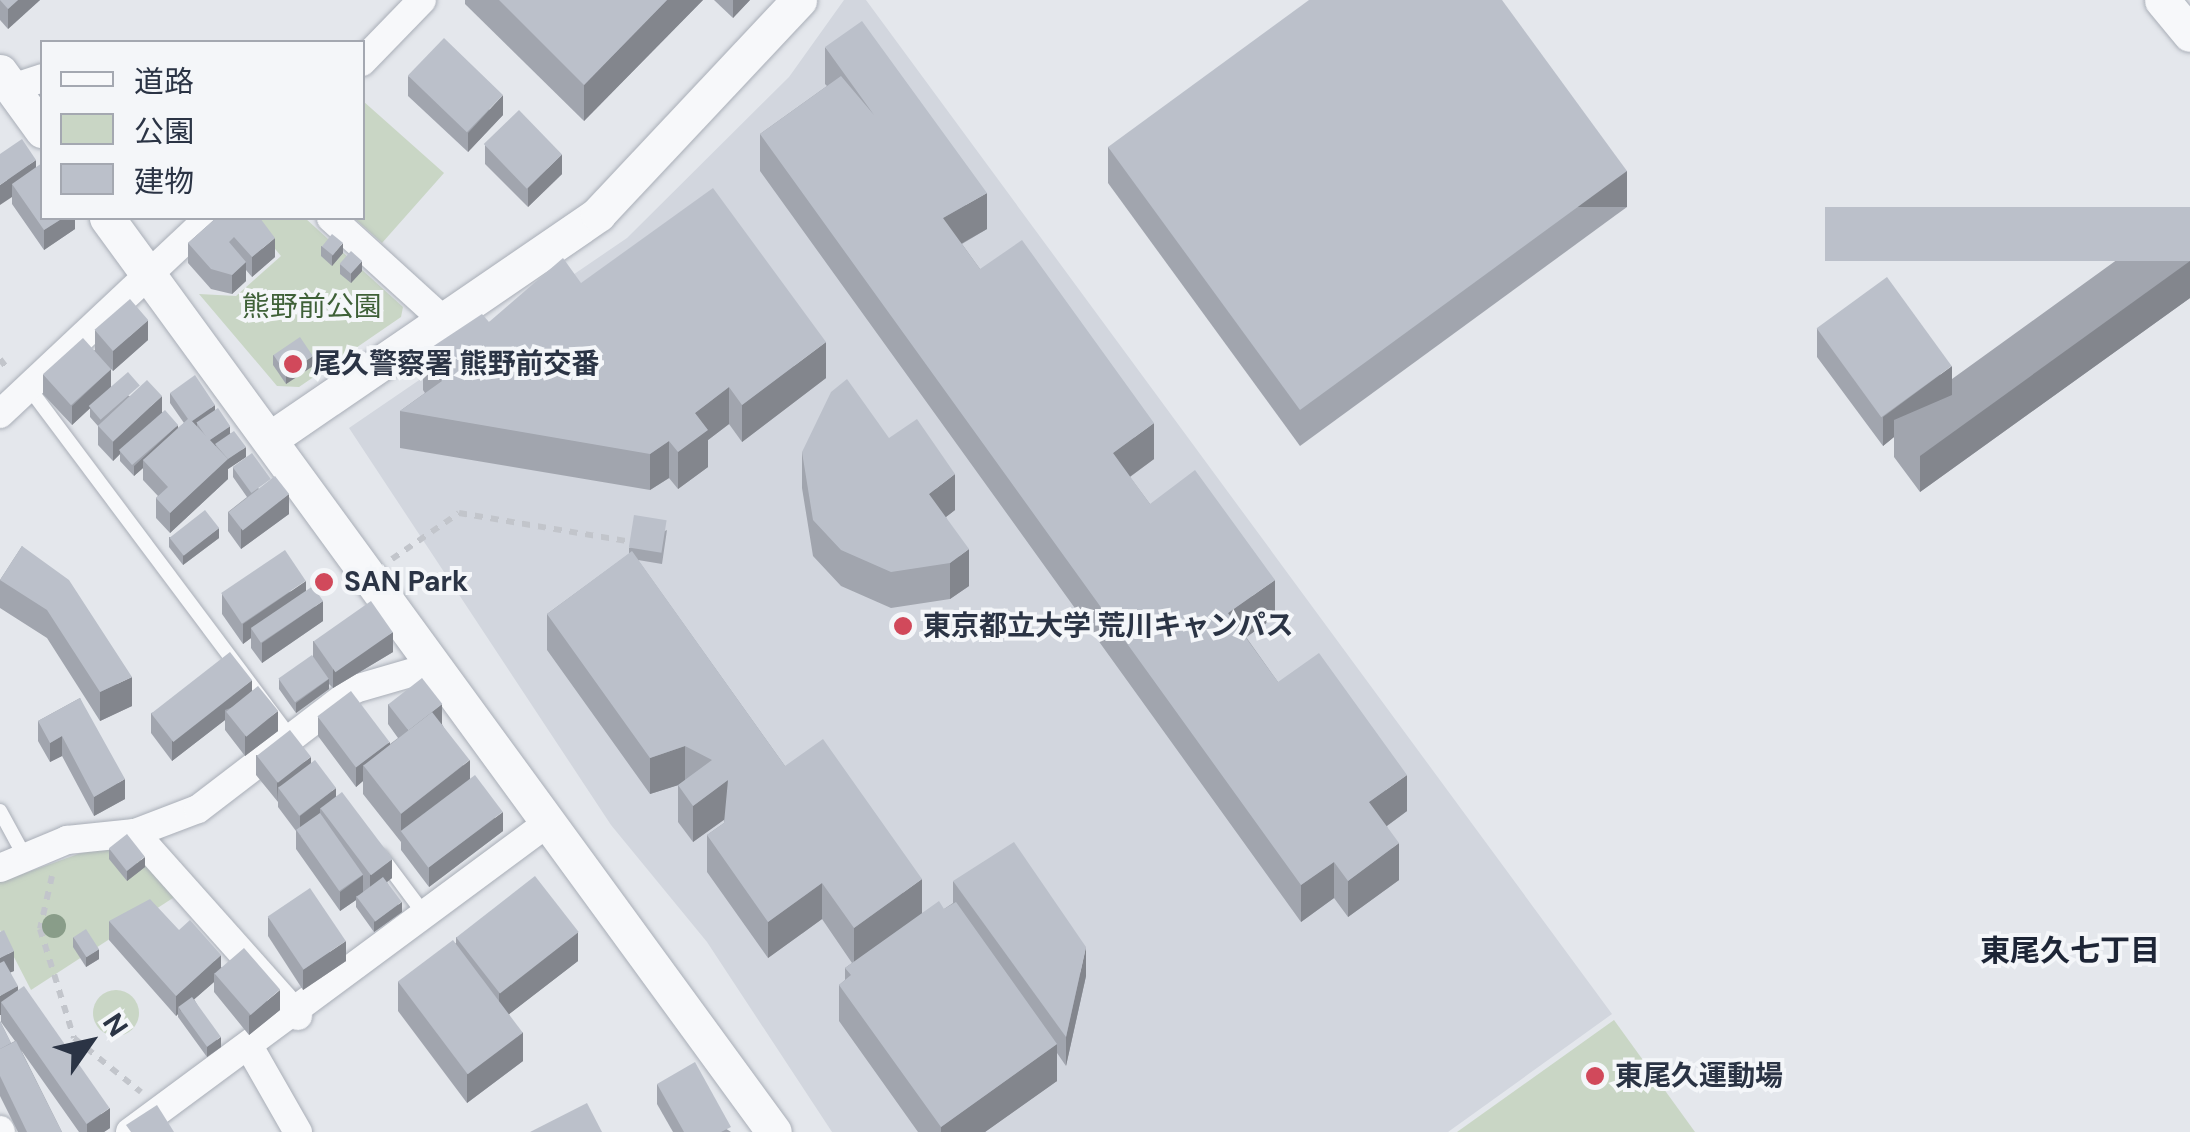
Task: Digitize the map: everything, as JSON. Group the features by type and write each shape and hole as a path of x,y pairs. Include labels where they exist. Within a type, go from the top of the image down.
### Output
{"street":[{"path":"270,440 598,214 799,0"},
{"path":"2162,0 2190,34"},
{"path":"365,59 420,1"},
{"path":"18,79 37,136"},
{"path":"109,220 774,1132"},
{"path":"0,414 207,220"},
{"path":"333,220 442,319"},
{"path":"25,857 135,833 198,809 294,743 355,689 434,666"},
{"path":"130,1132 298,1016 549,822"},
{"path":"135,833 298,1016"},
{"path":"250,1048 298,1132"}],"lane":[{"path":"28,388 294,743"},
{"path":"0,811 25,857"},
{"path":"369,841 427,917"}],"path":[{"path":"384,565 459,513 649,545"},
{"path":"645,562 652,528"},
{"path":"25,857 40,928 74,1038 159,1112"}],"shaded area":[{"name":"東京都立大学 荒川キャンパス","path":"844,0 866,0 1612,1014 1448,1132 832,1132 707,942 611,825 349,428 627,238 789,77"}],"green space":[{"path":"365,103 444,173 382,243 356,220 365,220"},
{"name":"熊野前公園","path":"251,220 307,220 403,307 401,317 299,387 277,386 199,294 236,296 281,256"},
{"path":"109,843 128,843 176,896 31,990 0,930 0,882"},
{"path":"116,990 132,997 139,1013 132,1029 116,1036 100,1029 93,1013 100,997"},
{"name":"東尾久運動場","path":"1614,1020 1695,1132 1457,1132"}],"building":[{"path":"0,0 18,0 8,9"},
{"path":"499,0 667,0 584,85"},
{"path":"1309,0 1502,0 1627,171 1300,410 1108,147"},
{"path":"862,21 987,193 943,218 980,269 1022,240 1154,423 1113,453 1150,504 1195,470 1275,580 1228,613 1278,682 1319,653 1407,775 1369,802 1399,843 1348,881 1334,862 1301,885 760,134 841,76 874,115 825,47"},
{"path":"444,38 503,95 467,132 408,75"},
{"path":"519,110 562,155 527,189 484,144"},
{"path":"22,139 36,160 0,185 0,154"},
{"path":"40,164 40,220 60,220 44,230 12,184"},
{"path":"713,188 826,342 742,405 729,387 695,413 708,430 678,452 669,441 650,454 400,411 442,381 423,353 482,314 489,322 563,258 581,283"},
{"path":"1825,207 2190,207 2190,261 1825,261"},
{"path":"214,220 262,220 275,238 252,257 234,237 229,242 246,262 232,275 211,269 188,243"},
{"path":"332,234 343,243 333,255 322,246"},
{"path":"351,251 362,261 351,274 340,264"},
{"path":"1887,277 1952,366 1881,417 1817,328"},
{"path":"130,299 148,320 113,351 95,330"},
{"path":"300,337 313,356 286,374 273,355"},
{"path":"83,338 111,369 71,405 43,374"},
{"path":"128,372 140,386 101,420 89,406"},
{"path":"195,375 215,405 192,421 170,393"},
{"path":"847,379 889,438 917,419 955,474 929,494 969,549 950,563 891,572 841,550 813,520 802,452 831,392"},
{"path":"147,380 162,396 113,442 98,426"},
{"path":"218,408 230,426 209,441 196,423"},
{"path":"165,410 178,425 132,465 119,450"},
{"path":"189,418 228,459 170,513 156,498 168,487 143,460"},
{"path":"234,431 246,447 228,459 215,444"},
{"path":"252,453 271,479 251,493 233,467"},
{"path":"275,476 289,494 243,530 229,512"},
{"path":"205,510 219,528 184,556 170,538"},
{"path":"634,515 667,520 661,553 629,548"},
{"path":"22,546 69,580 132,677 100,692 47,610 0,580"},
{"path":"285,550 306,581 242,624 221,593"},
{"path":"632,551 785,766 823,739 922,879 854,928 822,883 768,922 707,835 724,823 728,780 693,806 678,785 712,760 685,746 650,758 547,614"},
{"path":"313,586 323,601 261,643 251,628"},
{"path":"371,601 393,632 335,672 314,641"},
{"path":"230,652 252,680 173,742 151,714"},
{"path":"312,655 329,679 295,702 278,679"},
{"path":"422,678 442,704 408,730 388,704"},
{"path":"258,686 278,711 246,737 226,712"},
{"path":"351,691 390,742 356,767 317,716"},
{"path":"80,698 125,779 94,797 62,736 50,743 38,721"},
{"path":"432,712 470,760 401,814 363,766"},
{"path":"290,730 311,757 278,783 257,756"},
{"path":"315,760 336,788 299,816 278,788"},
{"path":"475,775 503,812 428,868 401,831"},
{"path":"342,792 393,859 371,875 320,808"},
{"path":"320,813 363,874 339,891 296,830"},
{"path":"127,834 145,857 127,871 109,848"},
{"path":"1014,842 1086,947 1066,1037 953,881"},
{"path":"535,876 579,932 500,994 456,938"},
{"path":"383,877 402,902 375,922 357,897"},
{"path":"310,888 346,941 304,970 268,917"},
{"path":"150,899 179,930 190,920 221,955 176,996 109,921"},
{"path":"939,901 944,909 956,902 1057,1044 941,1127 839,985 851,975 845,968"},
{"path":"86,929 99,949 86,957 73,937"},
{"path":"4,930 14,951 0,958 0,932"},
{"path":"453,940 523,1033 468,1074 398,982"},
{"path":"244,948 280,990 251,1015 215,974"},
{"path":"4,961 18,986 0,996 0,963"},
{"path":"24,986 109,1108 87,1124 1,1002"},
{"path":"192,997 221,1037 207,1047 178,1007"},
{"path":"0,1021 11,1043 0,1049"},
{"path":"16,1041 62,1132 27,1132 0,1076 0,1049"},
{"path":"695,1062 731,1127 721,1132 684,1132 657,1084"},
{"path":"587,1103 602,1132 530,1132"},
{"path":"157,1105 174,1132 131,1132 126,1125"}],"place":[{"name":"尾久警察署 熊野前交番","path":"293,364"},
{"name":"SAN Park","path":"324,582"},
{"name":"東京都立大学 荒川キャンパス","path":"903,626"},
{"name":"東尾久運動場","path":"1595,1076"}],"district":[{"name":"東尾久七丁目","path":"2070,951"}]}
